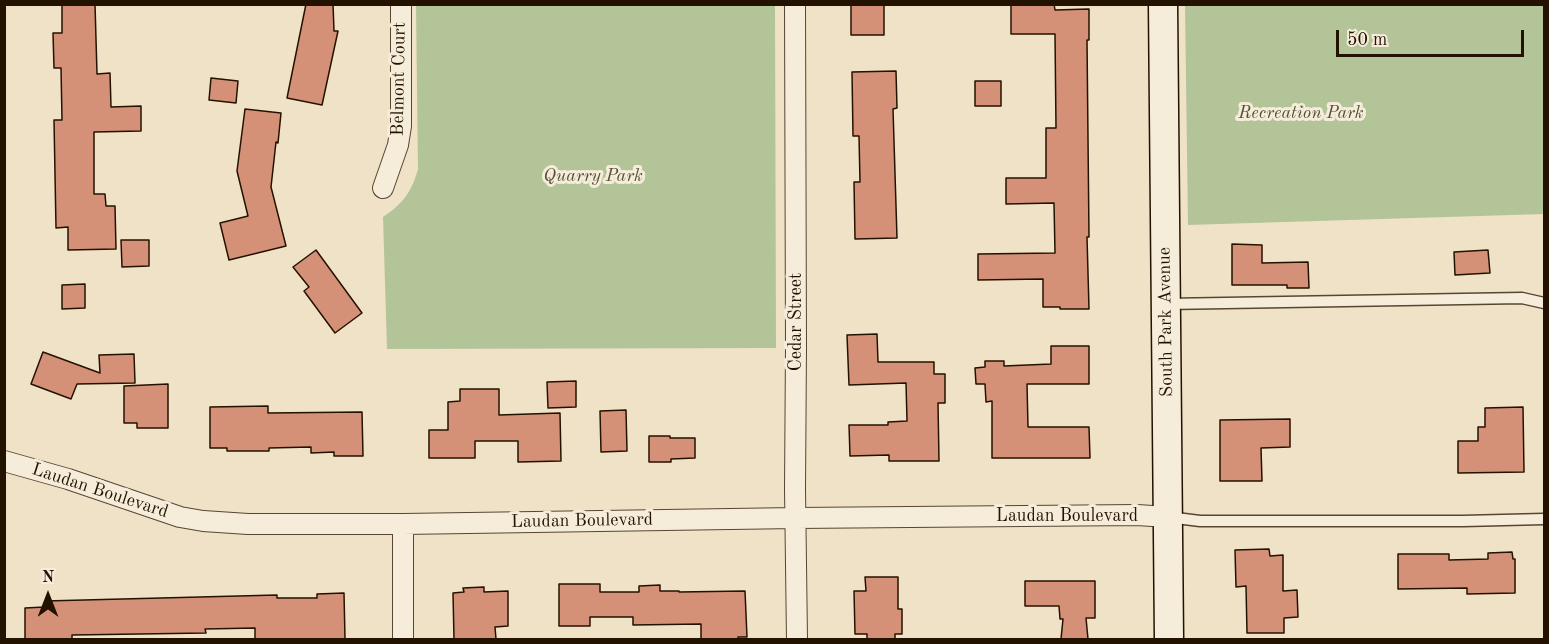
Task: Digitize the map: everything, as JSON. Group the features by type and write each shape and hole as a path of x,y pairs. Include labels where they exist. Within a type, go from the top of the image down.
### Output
{"main road":[{"name":"South Park Avenue","path":"1162,4 1169,639"}],"street":[{"name":"Belmont Court","path":"383,188 398,145 401,126 401,4"},
{"name":"Cedar Street","path":"795,4 797,639"},
{"name":"Laudan Boulevard","path":"4,461 68,479 180,517 248,524 1126,515 1168,517"},
{"path":"403,524 404,639"}],"lane":[{"path":"1166,304 1522,298 1545,303"},
{"path":"1168,517 1200,520 1545,519"}],"green space":[{"name":"Quarry Park","path":"416,5 775,5 776,348 387,349 383,217 406,196 418,169"},
{"name":"Recreation Park","path":"1185,5 1544,5 1544,214 1188,225"}],"building":[{"path":"62,4 95,4 97,74 110,73 111,107 141,106 141,131 94,132 94,194 105,194 106,206 115,206 116,249 68,250 68,227 56,228 54,120 62,120 61,68 54,68 53,33 62,33"},
{"path":"306,4 333,4 334,31 338,31 322,105 287,98"},
{"path":"851,4 884,4 884,35 851,35"},
{"path":"1011,4 1054,4 1055,10 1089,9 1089,40 1087,40 1089,237 1087,237 1089,309 1043,307 1043,279 978,280 978,254 1055,253 1054,203 1006,204 1006,178 1046,178 1046,128 1056,128 1055,34 1011,34"},
{"path":"896,71 897,108 893,109 897,238 855,239 854,182 860,182 859,136 853,136 852,72"},
{"path":"211,78 238,81 236,103 209,100"},
{"path":"975,81 1001,81 1001,106 975,106"},
{"path":"245,109 281,113 271,187 286,246 229,260 220,223 248,216 237,171"},
{"path":"121,240 149,240 149,266 122,267"},
{"path":"1232,244 1262,245 1262,263 1308,262 1309,288 1287,288 1287,285 1232,285"},
{"path":"316,250 362,313 335,333 304,291 309,287 293,267"},
{"path":"1488,250 1490,273 1455,275 1454,252"},
{"path":"85,284 85,308 62,309 62,285"},
{"path":"877,334 878,362 934,362 934,374 945,374 945,403 938,403 939,461 889,461 889,455 850,456 849,425 888,425 888,422 907,421 906,383 849,385 847,335"},
{"path":"1051,346 1089,346 1089,384 1027,384 1028,427 1089,427 1090,458 992,458 992,401 986,402 985,384 976,384 975,368 985,367 985,361 1004,361 1004,366 1051,364"},
{"path":"43,352 100,373 99,355 134,354 135,383 77,384 71,399 31,384"},
{"path":"576,381 576,407 548,408 547,382"},
{"path":"168,384 168,428 137,428 137,423 124,423 124,386"},
{"path":"460,389 499,389 499,415 560,413 561,461 518,462 518,441 475,441 475,458 429,458 429,430 448,430 448,402 460,401"},
{"path":"268,406 268,413 362,412 363,456 334,456 334,452 311,453 311,447 269,448 269,451 227,451 227,448 210,448 210,407"},
{"path":"1523,407 1524,472 1458,473 1458,441 1478,441 1478,427 1485,427 1485,408"},
{"path":"626,410 627,451 601,452 600,411"},
{"path":"1290,419 1290,447 1261,448 1262,481 1220,481 1220,420"},
{"path":"649,436 695,438 695,458 671,459 671,462 649,462"},
{"path":"1269,549 1270,556 1283,555 1283,591 1297,590 1298,617 1284,618 1284,633 1247,633 1246,586 1236,587 1235,550"},
{"path":"1512,552 1513,559 1515,559 1515,593 1467,594 1467,588 1398,589 1398,554 1449,554 1449,560 1488,559 1488,553"},
{"path":"865,577 898,577 898,609 902,609 902,634 895,634 895,639 867,639 867,634 855,634 854,591 866,591"},
{"path":"1025,581 1095,581 1095,618 1086,618 1088,639 1061,639 1063,619 1060,619 1059,606 1025,606"},
{"path":"559,584 600,584 600,592 639,592 639,586 660,585 660,591 745,591 747,637 701,639 701,624 633,625 633,617 590,617 590,626 559,626"},
{"path":"484,587 484,592 508,591 508,626 495,627 496,639 454,639 453,593 464,592 463,588"},
{"path":"344,593 345,639 255,639 255,628 205,629 206,633 72,635 72,639 25,639 25,608 45,607 45,601 277,595 277,598 317,598 317,594"}]}
